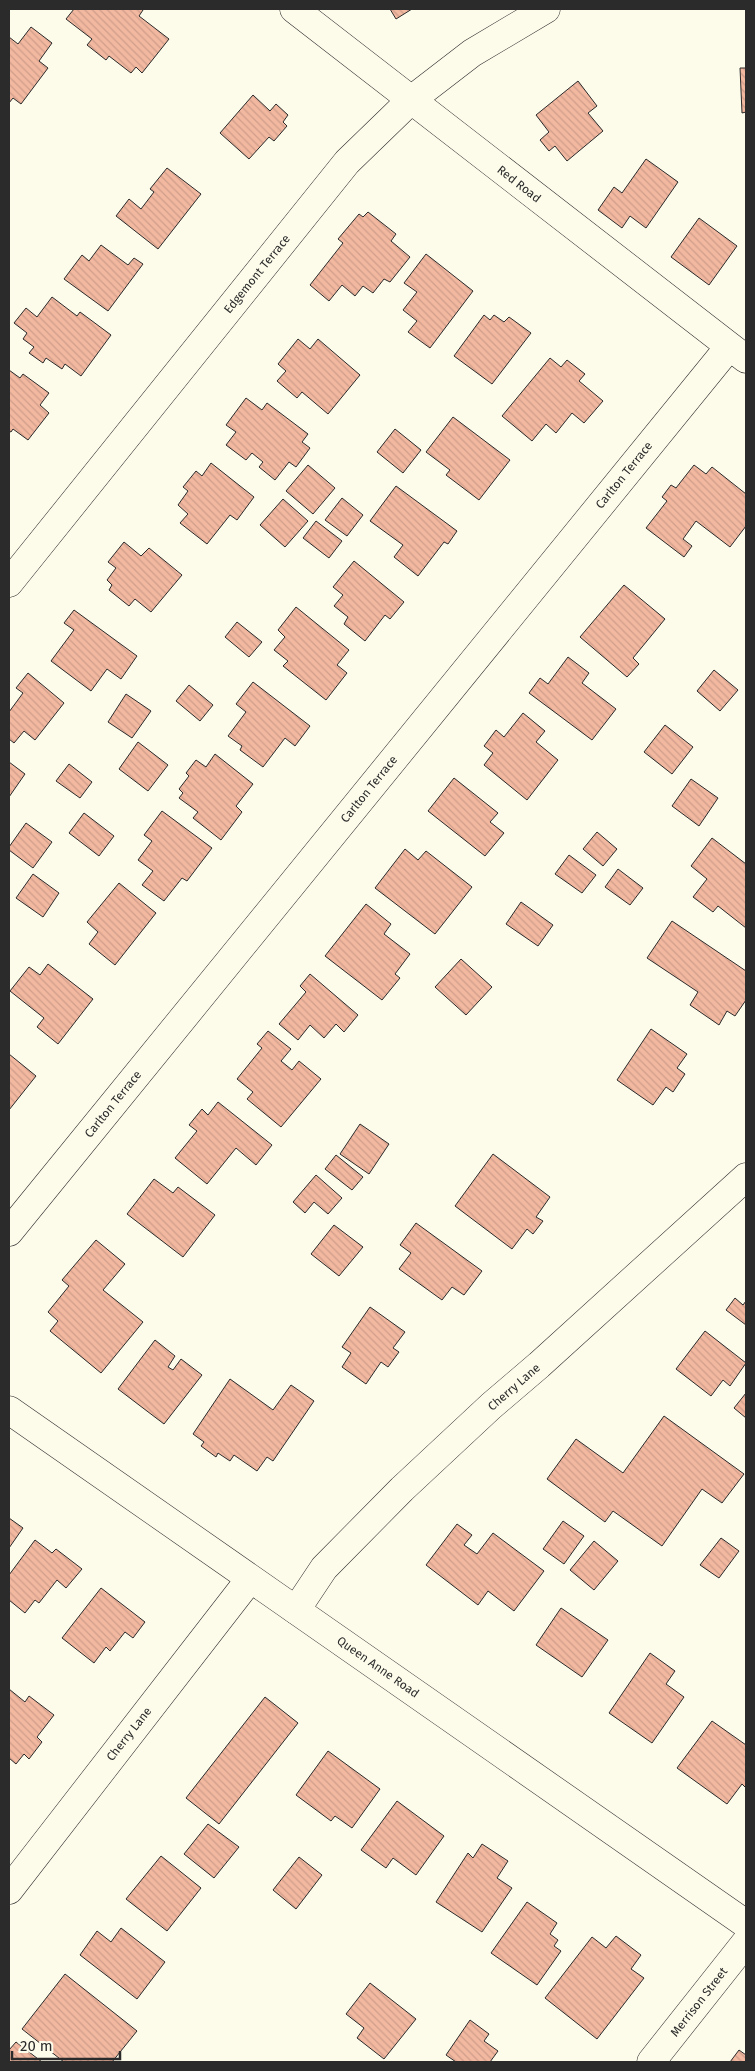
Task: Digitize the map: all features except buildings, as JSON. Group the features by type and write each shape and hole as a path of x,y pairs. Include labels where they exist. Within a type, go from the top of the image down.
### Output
{"street":[{"name":"Red Road","path":"294,9 737,353"},
{"name":"Edgemont Terrace","path":"9,583 347,162 410,100 472,53 546,9"},
{"name":"Carlton Terrace","path":"9,1232 737,353"},
{"name":"Cherry Lane","path":"296,1610 324,1568 402,1489 491,1406 539,1365 746,1177"},
{"name":"Queen Anne Road","path":"9,1410 746,1924"},
{"name":"Cherry Lane","path":"9,1890 250,1579"},
{"name":"Merrison Street","path":"651,2062 746,1942"}]}
